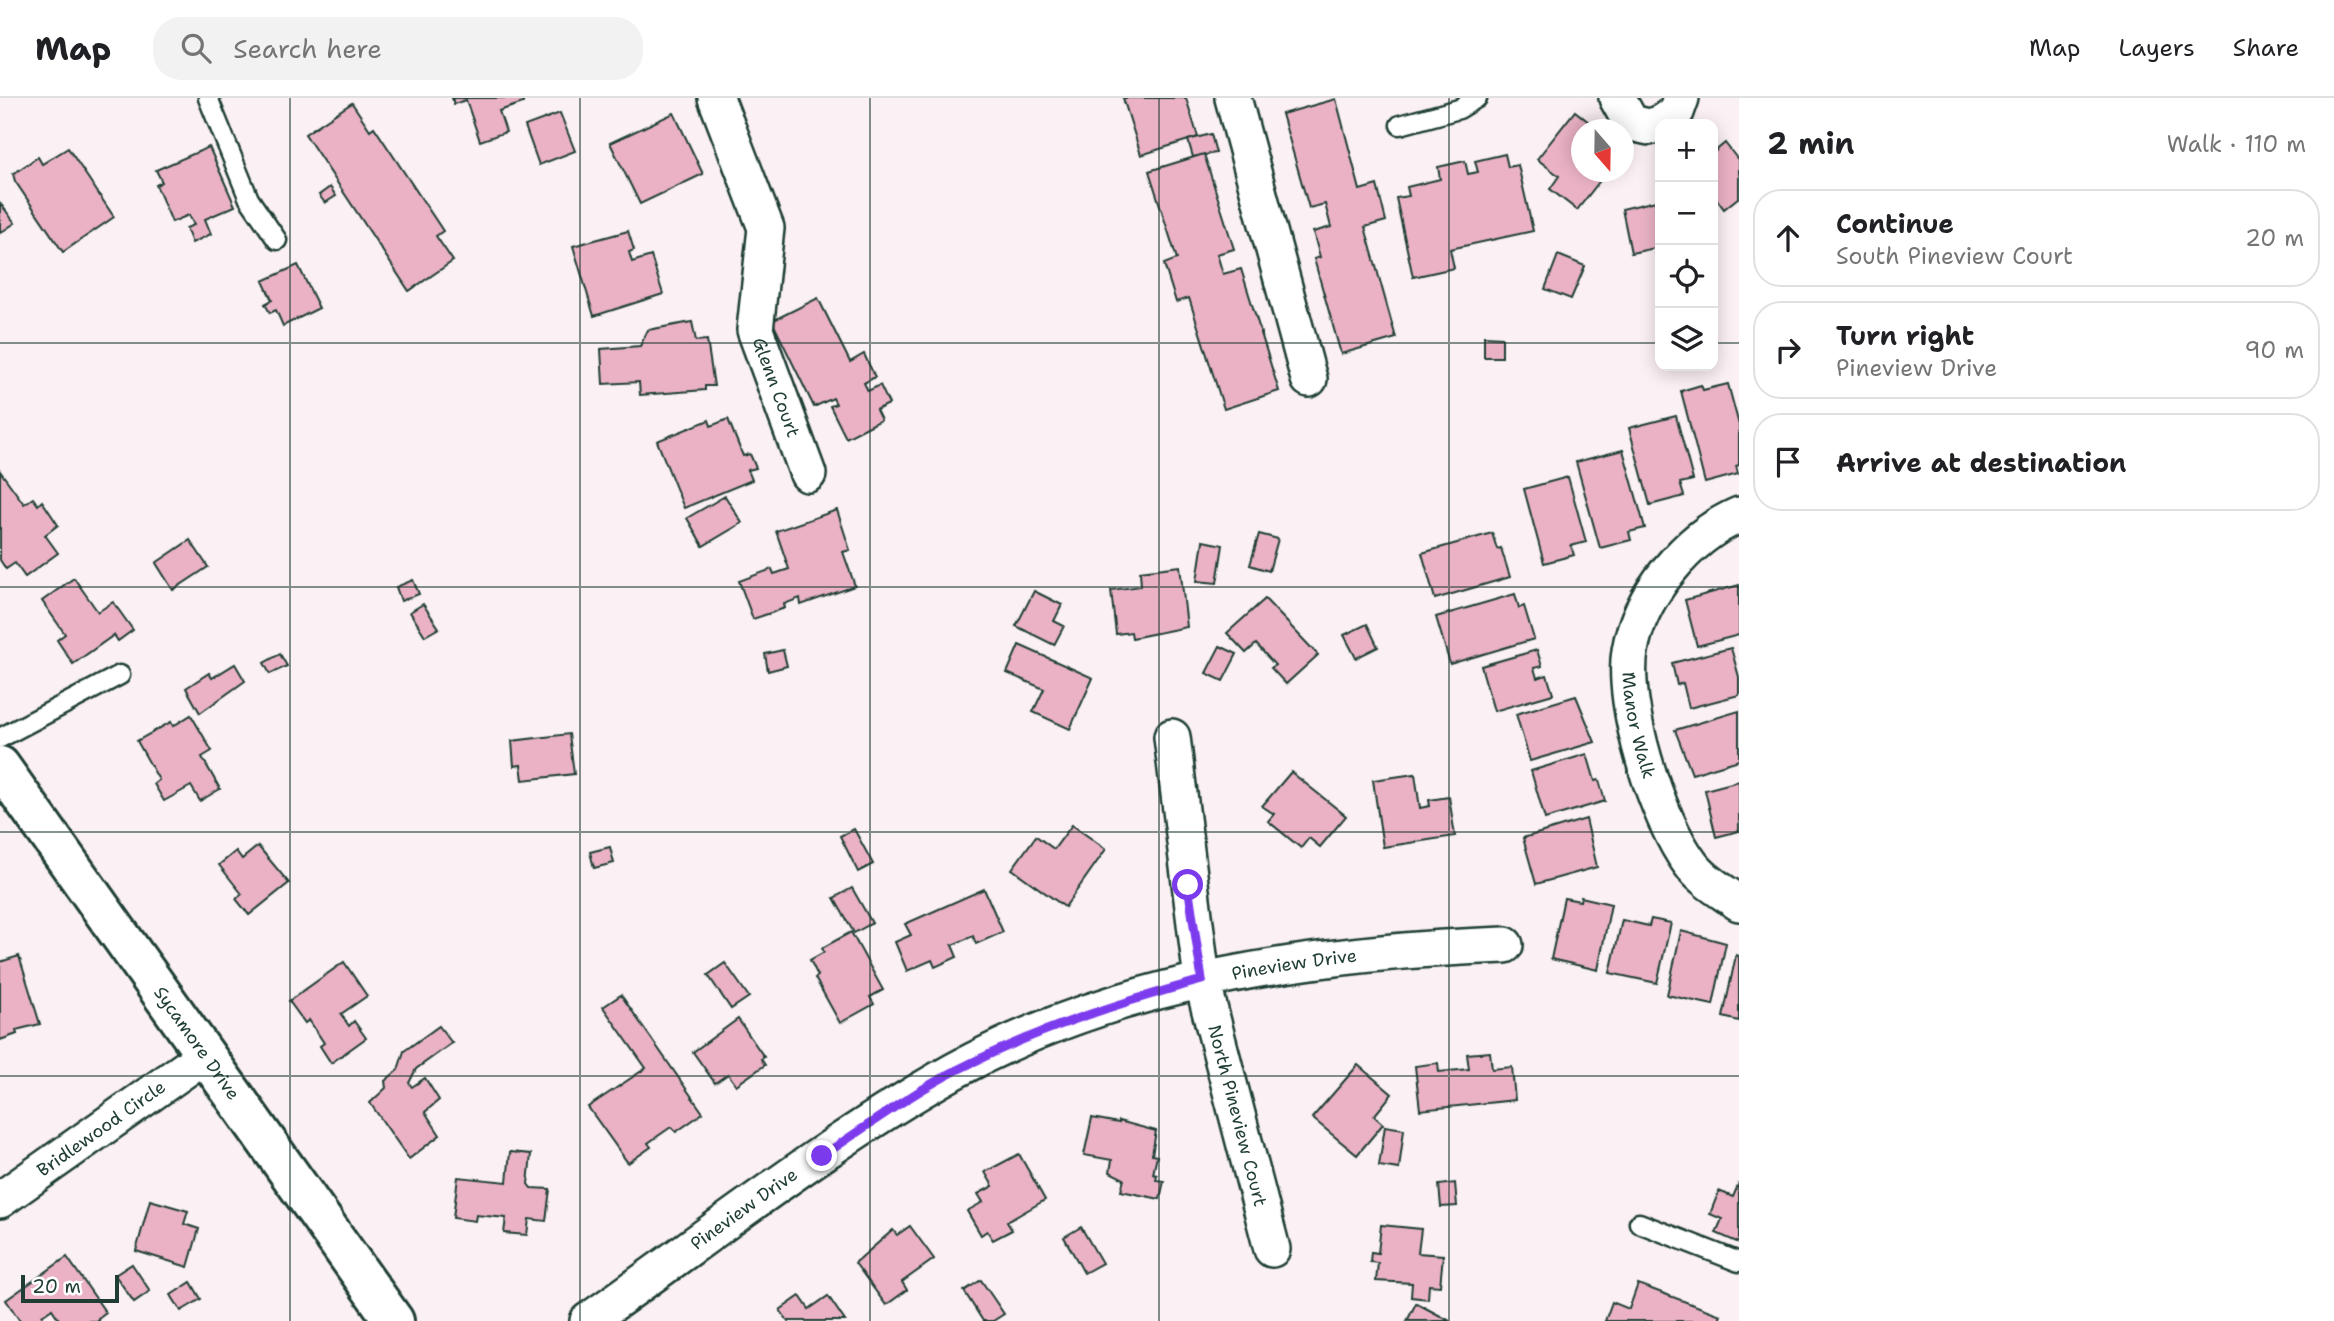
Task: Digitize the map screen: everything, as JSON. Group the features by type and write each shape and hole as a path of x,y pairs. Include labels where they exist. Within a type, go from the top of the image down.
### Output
{"street":[{"name":"Glenn Court","path":"716,98 766,228 755,330 808,474"},
{"path":"1233,98 1309,379"},
{"path":"1617,98 1631,123 1649,127 1655,125"},
{"path":"1667,119 1676,112 1681,98"},
{"name":"Manor Walk","path":"1739,514 1700,538 1673,566 1652,595 1637,622 1629,652 1629,683 1651,787 1671,836 1691,866 1713,886 1739,903"},
{"name":"North Pineview Court","path":"1172,737 1202,980 1272,1250"},
{"name":"Sycamore Drive","path":"0,766 394,1321"},
{"name":"Pineview Drive","path":"588,1321 844,1142 956,1070 1023,1039 1116,1003 1202,980 1309,961 1417,948 1505,945"},
{"name":"Bridlewood Circle","path":"0,1200 204,1056"}],"lane":[{"path":"208,98 249,199 277,240"},
{"path":"1400,125 1459,109 1476,98"},
{"path":"0,738 120,675"},
{"path":"1639,1223 1739,1262"}],"building":[{"path":"452,98 523,98 523,103 499,111 506,132 480,141 466,100 454,104"},
{"path":"1123,98 1186,98 1198,137 1141,155"},
{"path":"1336,99 1360,190 1377,185 1386,221 1365,227 1396,338 1341,354 1314,259 1320,257 1313,232 1331,227 1325,204 1309,208 1282,114"},
{"path":"352,103 370,130 374,127 443,231 436,236 453,261 409,291 305,134"},
{"path":"1575,111 1585,119 1571,119 1571,182 1599,182 1577,210 1550,189 1559,176 1537,159"},
{"path":"560,113 575,151 539,165 525,126"},
{"path":"674,113 703,174 640,204 610,143"},
{"path":"1211,134 1216,153 1193,157 1188,140"},
{"path":"1725,143 1739,161 1739,197 1724,209 1718,201 1718,149"},
{"path":"209,147 235,206 205,219 211,234 192,243 186,228 194,225 189,215 172,222 156,185 162,182 156,170"},
{"path":"68,148 114,217 63,252 13,174 38,157 42,164"},
{"path":"1204,154 1234,249 1217,254 1223,274 1241,269 1279,391 1224,409 1189,298 1176,302 1164,264 1177,259 1149,171"},
{"path":"1505,154 1508,167 1518,165 1533,231 1450,249 1454,268 1413,277 1396,198 1409,196 1407,187 1440,179 1438,167 1465,161 1468,174 1478,172 1475,161"},
{"path":"330,187 336,196 325,203 319,195"},
{"path":"1655,201 1655,248 1631,253 1622,209"},
{"path":"0,203 15,223 0,233"},
{"path":"628,231 634,250 629,252 632,262 651,256 663,294 594,316 573,246"},
{"path":"1558,255 1585,266 1571,299 1545,289"},
{"path":"298,265 319,308 283,326 276,310 270,313 265,304 272,300 263,281"},
{"path":"818,298 850,362 864,354 875,377 864,383 868,391 880,385 889,404 876,410 881,420 846,438 830,406 836,404 833,398 814,407 772,321"},
{"path":"692,322 696,341 707,340 714,386 705,386 705,390 640,395 639,382 603,384 601,349 640,346 648,330"},
{"path":"1484,336 1502,337 1502,357 1484,357"},
{"path":"1728,384 1739,425 1739,465 1736,466 1738,474 1705,483 1681,391 1701,385 1703,390"},
{"path":"1676,416 1693,480 1680,483 1684,496 1650,505 1629,428"},
{"path":"728,419 743,456 750,454 756,468 748,470 752,480 684,508 657,441 709,420 711,426"},
{"path":"1623,450 1645,528 1629,532 1631,540 1600,548 1576,462"},
{"path":"0,471 24,504 33,498 38,505 42,501 58,525 45,535 58,553 25,577 15,563 6,569 0,560"},
{"path":"1568,477 1586,542 1571,546 1574,555 1544,563 1524,489"},
{"path":"725,496 742,523 703,546 687,518"},
{"path":"837,510 850,550 843,552 855,586 801,605 800,598 784,604 785,608 753,619 739,581 772,569 774,574 789,569 776,531"},
{"path":"1492,533 1497,549 1501,548 1510,577 1435,599 1422,553"},
{"path":"1259,534 1278,539 1269,571 1250,565"},
{"path":"190,540 208,567 173,590 156,563"},
{"path":"1203,541 1223,545 1217,583 1197,581"},
{"path":"1180,566 1187,627 1132,638 1131,632 1116,634 1111,590 1141,586 1140,571"},
{"path":"74,578 98,612 113,602 133,630 118,641 114,635 73,664 57,640 65,634 42,601"},
{"path":"413,580 419,594 401,601 396,587"},
{"path":"1739,585 1739,635 1697,646 1685,600"},
{"path":"1034,591 1062,605 1054,621 1064,626 1054,645 1016,626"},
{"path":"1515,594 1519,608 1524,606 1534,639 1450,664 1436,617"},
{"path":"1265,599 1318,655 1286,684 1271,668 1275,665 1256,644 1246,653 1227,633"},
{"path":"423,604 439,628 425,636 410,612"},
{"path":"1367,624 1378,647 1356,658 1344,635"},
{"path":"1019,645 1093,678 1070,729 1033,712 1044,689 1007,673"},
{"path":"1220,646 1237,654 1223,681 1206,673"},
{"path":"1731,648 1739,677 1739,695 1689,708 1683,683 1677,685 1672,663"},
{"path":"783,650 787,666 768,671 765,654"},
{"path":"1537,650 1542,666 1534,668 1537,678 1547,675 1553,694 1494,711 1481,666"},
{"path":"280,654 287,666 270,674 264,663"},
{"path":"235,664 245,681 200,713 186,688 209,673 212,678"},
{"path":"1576,696 1595,742 1530,761 1516,714"},
{"path":"1739,711 1739,760 1692,774 1675,730"},
{"path":"191,715 212,751 202,757 220,789 200,801 191,786 164,801 154,784 159,780 137,741 171,722 173,726"},
{"path":"569,734 574,774 523,780 521,765 514,766 512,741"},
{"path":"1587,754 1595,781 1599,780 1605,801 1545,819 1531,771"},
{"path":"1291,772 1346,816 1320,847 1309,838 1301,848 1268,821 1274,814 1262,806"},
{"path":"1415,774 1420,808 1430,806 1429,800 1449,797 1455,836 1383,847 1373,780"},
{"path":"1739,781 1739,831 1716,837 1705,790"},
{"path":"1586,819 1597,867 1536,884 1523,838"},
{"path":"1072,825 1106,849 1065,907 1012,869 1036,836 1054,849"},
{"path":"854,829 873,864 858,872 840,836"},
{"path":"258,846 289,883 249,915 236,899 242,894 219,865 236,851 242,859"},
{"path":"610,847 614,863 594,868 590,852"},
{"path":"852,888 872,923 854,933 834,898"},
{"path":"984,889 1003,932 976,944 973,936 952,945 957,957 935,967 932,960 907,971 895,942 911,935 905,924"},
{"path":"1581,897 1611,904 1598,970 1551,959 1564,898 1580,901"},
{"path":"1651,919 1671,923 1657,983 1610,973 1622,920 1649,926"},
{"path":"1681,931 1726,943 1713,1005 1667,995"},
{"path":"851,932 883,990 870,997 874,1004 840,1023 815,978 818,976 810,960 824,952 822,948"},
{"path":"1736,955 1739,956 1739,1021 1723,1017"},
{"path":"19,956 40,1024 16,1030 17,1034 0,1040 0,962"},
{"path":"344,962 367,996 341,1014 349,1026 354,1021 366,1038 331,1063 320,1046 324,1043 309,1020 305,1023 289,1001"},
{"path":"725,963 749,997 731,1009 708,975"},
{"path":"621,995 703,1113 676,1132 671,1127 648,1143 651,1147 628,1163 588,1107 646,1068 603,1007"},
{"path":"738,1019 764,1057 761,1059 765,1065 736,1085 728,1074 715,1083 693,1052"},
{"path":"439,1026 452,1043 416,1069 409,1083 412,1087 425,1078 439,1100 425,1112 440,1135 409,1159 370,1103 386,1088 385,1081 398,1070 404,1051"},
{"path":"1490,1052 1492,1069 1512,1067 1515,1100 1420,1110 1415,1066 1438,1063 1439,1072 1469,1069 1467,1054"},
{"path":"1358,1065 1392,1094 1374,1116 1383,1124 1357,1155 1312,1118"},
{"path":"1092,1118 1119,1121 1156,1131 1152,1155 1157,1156 1153,1174 1157,1175 1156,1180 1164,1181 1160,1199 1121,1191 1124,1179 1110,1172 1112,1160 1084,1155"},
{"path":"1385,1126 1404,1129 1399,1169 1379,1166"},
{"path":"510,1152 531,1154 528,1184 531,1188 550,1189 546,1221 529,1219 527,1235 504,1233 506,1218 476,1215 475,1221 453,1218 458,1177 507,1182"},
{"path":"1019,1154 1045,1200 1007,1222 1012,1230 993,1240 987,1231 981,1235 967,1211 983,1202 978,1194 993,1186 985,1172"},
{"path":"1455,1183 1457,1206 1441,1207 1439,1185"},
{"path":"1739,1183 1739,1243 1716,1233 1722,1219 1710,1214 1719,1191 1733,1197"},
{"path":"150,1200 188,1211 184,1224 199,1229 188,1267 136,1251"},
{"path":"1381,1225 1421,1229 1418,1253 1443,1255 1440,1286 1429,1285 1428,1299 1411,1297 1412,1283 1376,1281 1378,1263 1370,1262 1371,1252 1378,1253"},
{"path":"910,1226 934,1259 902,1282 907,1290 886,1305 855,1263 893,1230 897,1235"},
{"path":"1081,1227 1102,1263 1084,1273 1064,1237"},
{"path":"67,1257 106,1313 99,1321 60,1321 52,1309 42,1316 45,1321 20,1321 6,1300"},
{"path":"132,1264 150,1291 134,1302 115,1275"},
{"path":"981,1280 1004,1314 993,1321 983,1321 964,1291"},
{"path":"191,1282 201,1299 181,1311 171,1295"},
{"path":"1638,1284 1721,1315 1719,1321 1605,1321 1612,1302 1629,1309"},
{"path":"800,1296 809,1309 828,1296 845,1321 788,1321 780,1310"},
{"path":"1416,1303 1450,1321 1407,1321"}],"route":[{"path":"822,1156 956,1070 1023,1039 1116,1003 1202,980 1188,885"}]}
